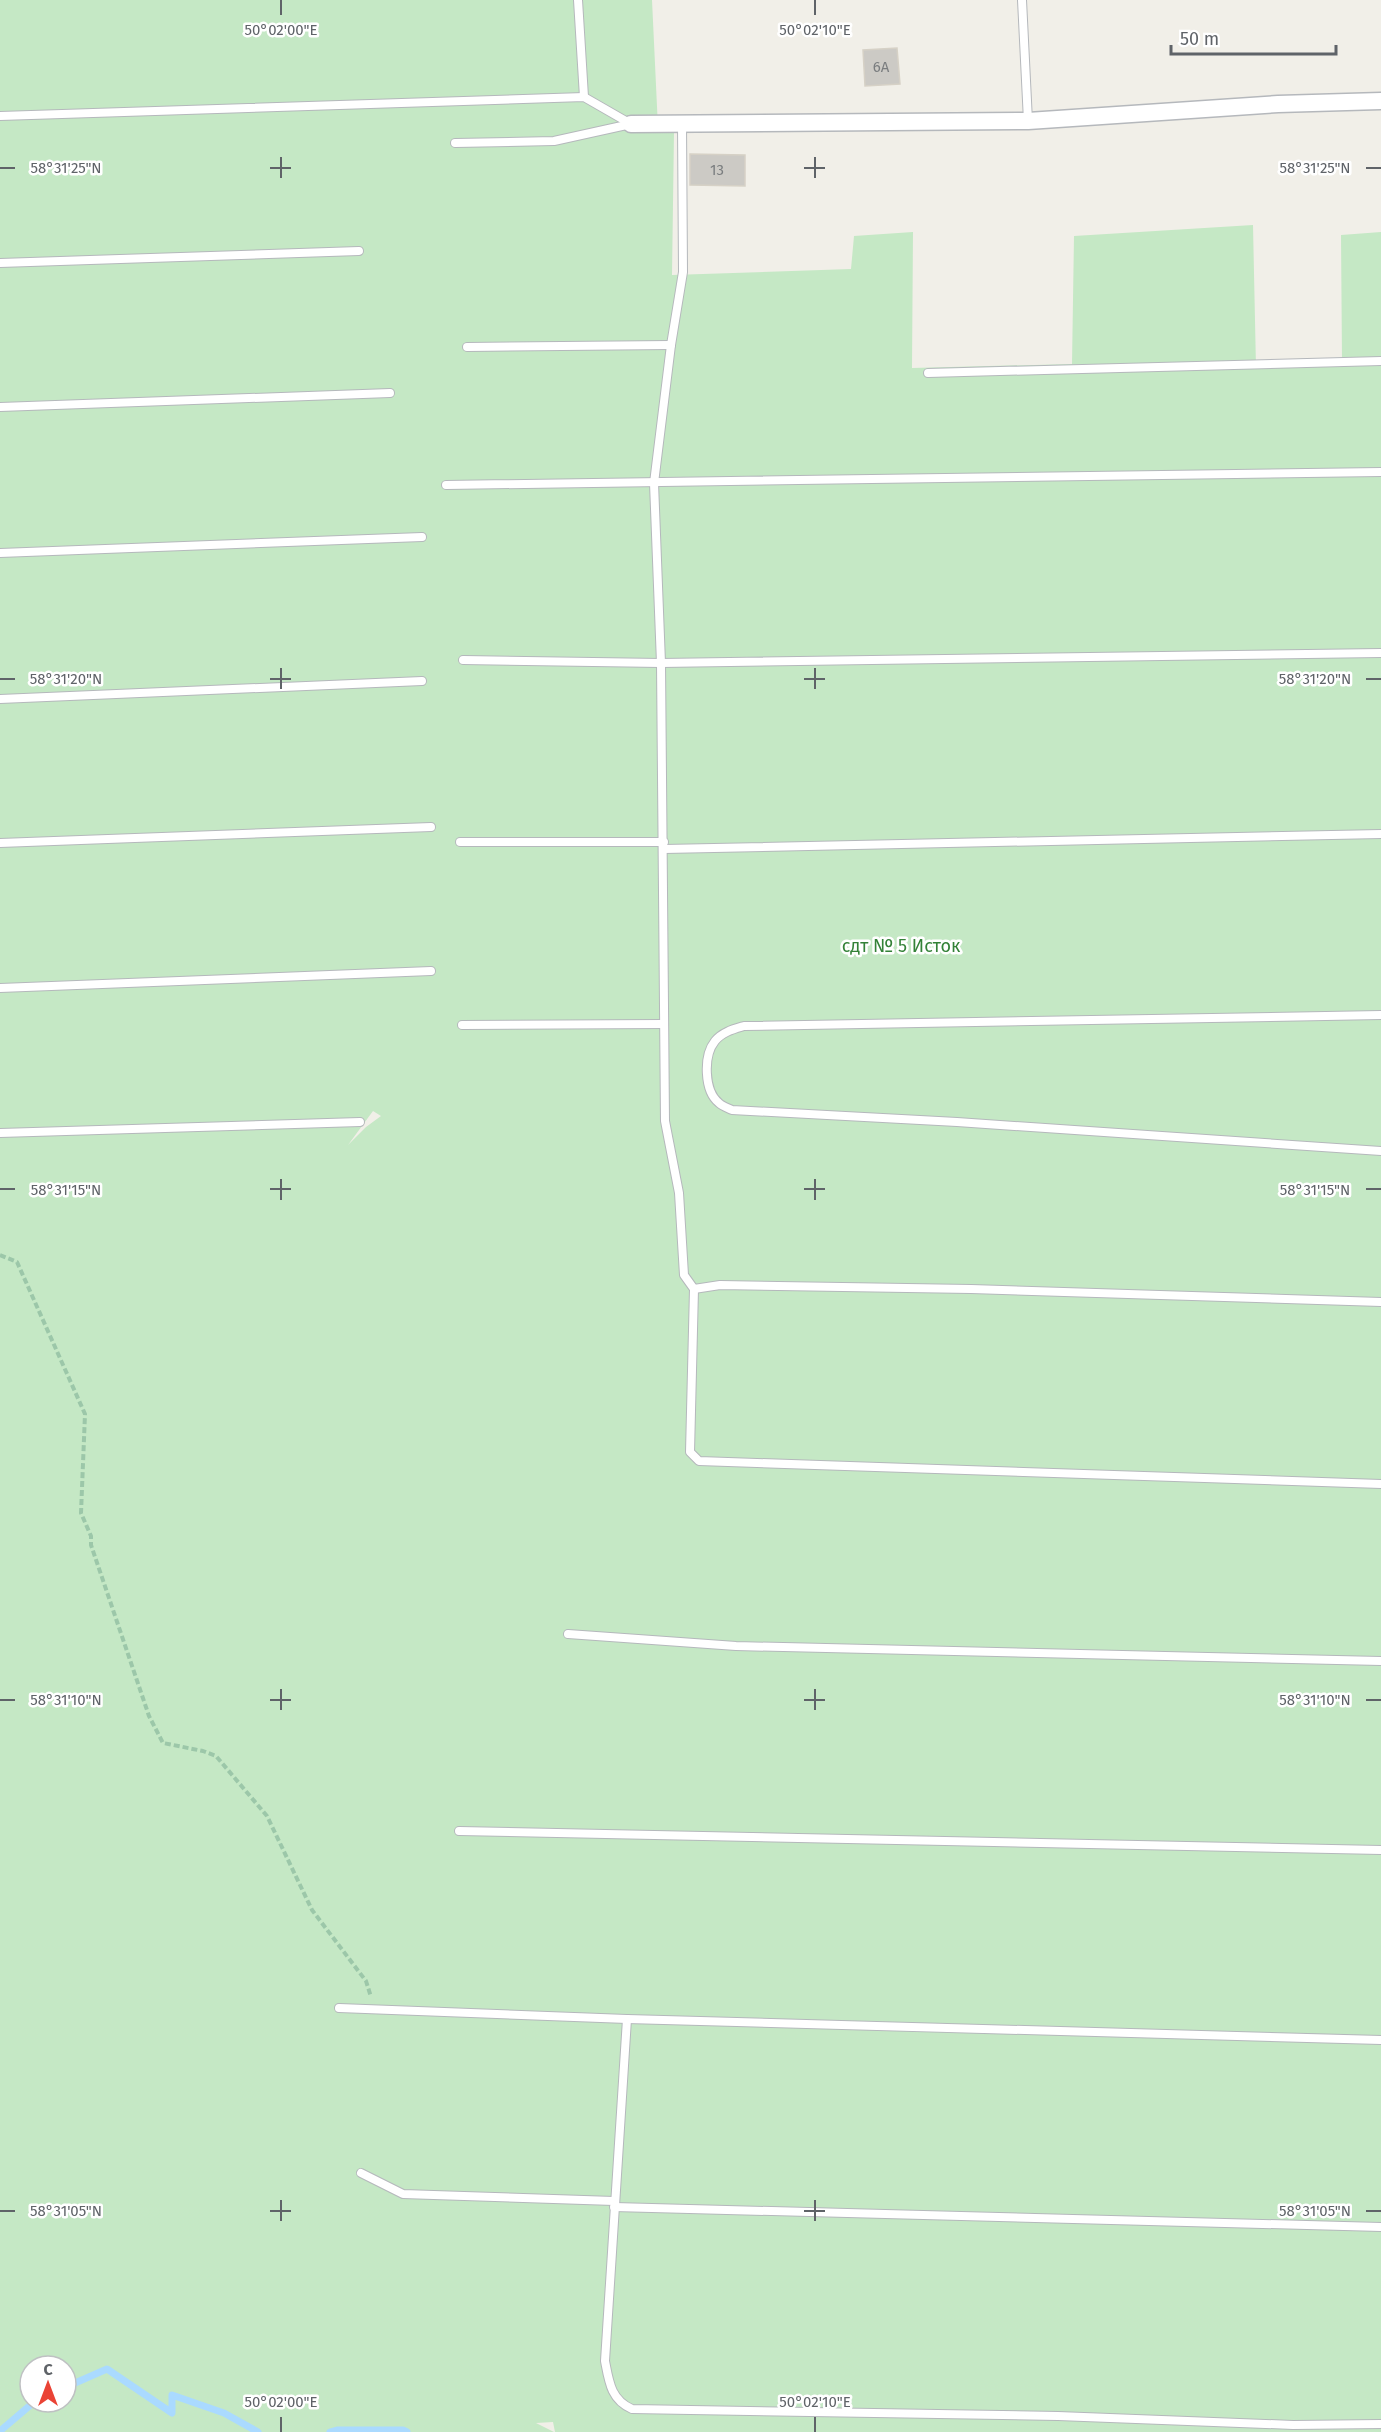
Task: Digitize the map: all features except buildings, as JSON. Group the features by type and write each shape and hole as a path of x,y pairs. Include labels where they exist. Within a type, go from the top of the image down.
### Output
{"street":[{"path":"631,124 1028,121 1278,104 1381,101"}],"lane":[{"path":"578,0 584,97"},
{"path":"1022,0 1028,121"},
{"path":"0,116 584,97 631,124"},
{"path":"455,143 554,141 631,124"},
{"path":"682,124 683,272 671,345 654,483 661,663 665,1121 679,1194 684,1275 694,1289 690,1452 699,1461 1381,1484"},
{"path":"0,263 359,251"},
{"path":"467,347 671,345"},
{"path":"928,373 1381,361"},
{"path":"0,407 390,393"},
{"path":"446,485 1381,472"},
{"path":"0,553 422,537"},
{"path":"463,660 661,663 1381,654"},
{"path":"0,699 422,681"},
{"path":"0,843 431,826"},
{"path":"460,842 664,846 1381,834"},
{"path":"0,988 431,971"},
{"path":"1381,1015 744,1026 727,1031 714,1041 708,1059 708,1082 711,1094 720,1104 732,1110 957,1122 1381,1150"},
{"path":"462,1025 664,1024"},
{"path":"0,1133 360,1122"},
{"path":"694,1289 720,1285 971,1289 1381,1302"},
{"path":"568,1634 736,1646 1381,1661"},
{"path":"459,1831 1381,1850"},
{"path":"339,2008 627,2019 1381,2040"},
{"path":"627,2019 605,2361 614,2396 622,2405 632,2409 1046,2415 1293,2425 1381,2424"},
{"path":"361,2173 403,2194 614,2204 1381,2227"}],"path":[{"path":"0,1255 17,1262 85,1414 81,1513 91,1536 95,1557 149,1716 163,1743 216,1756 267,1816 312,1910 366,1981 375,2009"}],"green space":[{"name":"сдт № 5 Исток","path":"0,0 652,0 658,128 674,132 672,275 851,269 854,236 913,232 912,368 1072,364 1074,236 1253,225 1256,368 1342,360 1341,235 1381,232 1381,2432 555,2432 553,2422 536,2423 554,2432 0,2432","holes":["373,1111 381,1116 366,1127 348,1145"]}],"waterway":[{"path":"78,2382 107,2369 172,2413 172,2395 224,2413 258,2432"},
{"path":"0,2431 20,2414"},
{"path":"330,2432 337,2430 403,2430 407,2432"}]}
